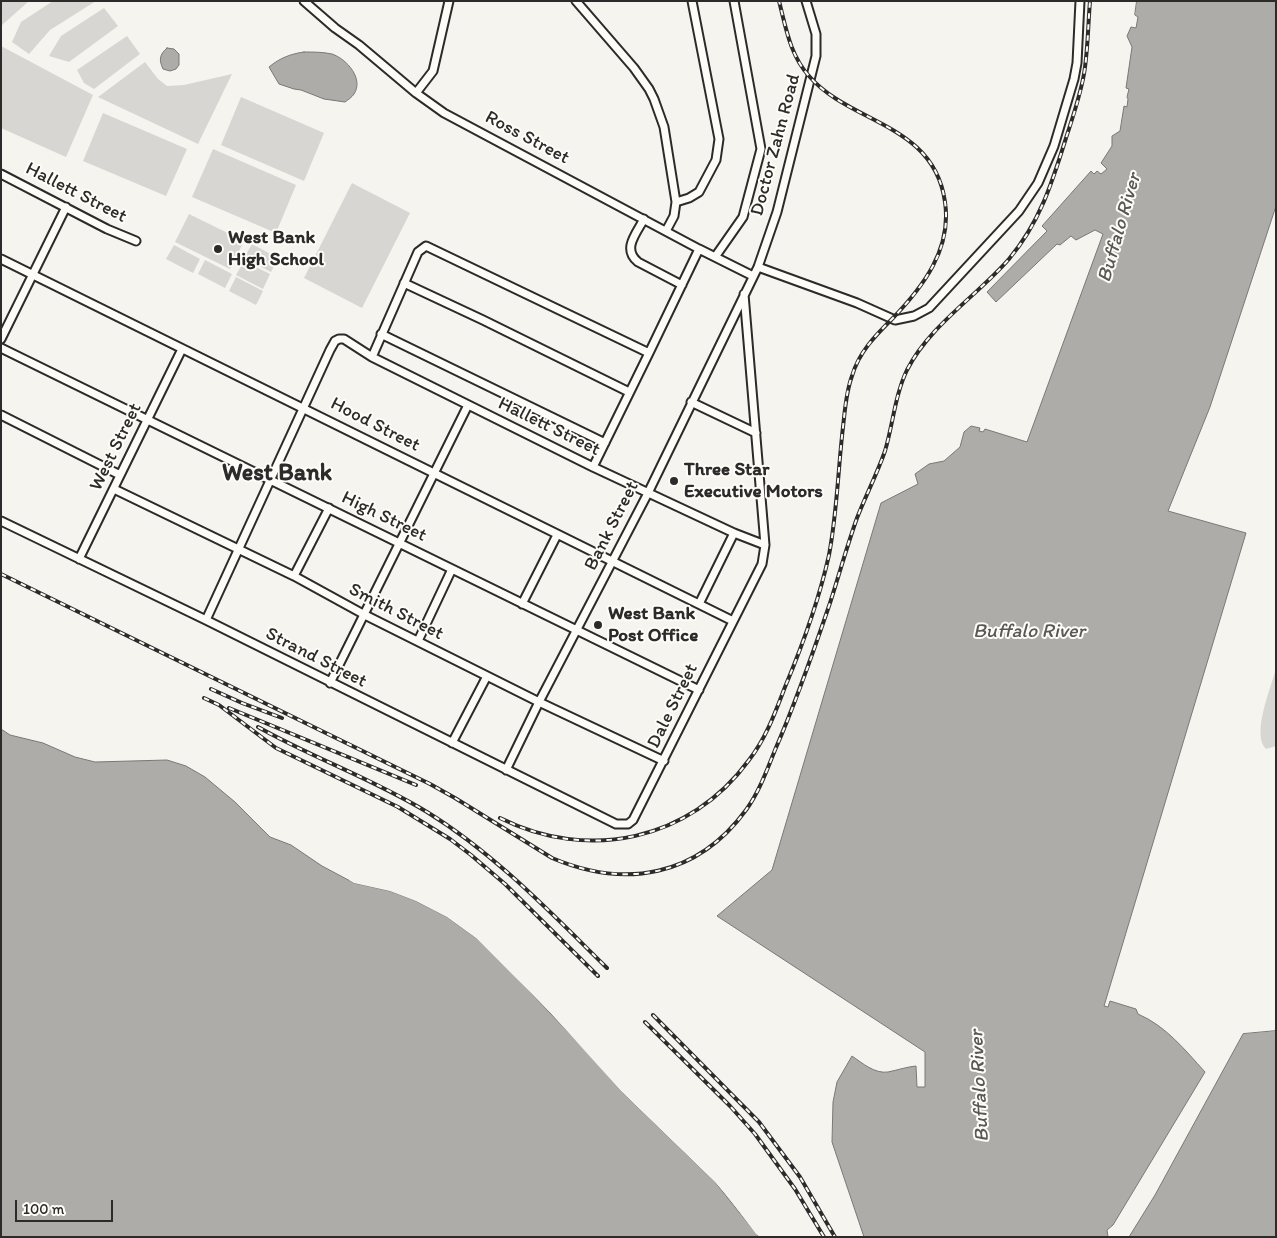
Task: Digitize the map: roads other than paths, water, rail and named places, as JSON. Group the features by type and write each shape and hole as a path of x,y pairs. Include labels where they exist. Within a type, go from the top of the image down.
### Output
{"street":[{"name":"Ross Street","path":"304,1 335,28 360,45 416,93 444,113 753,276"},
{"path":"416,93 433,71 449,1"},
{"path":"676,202 689,198 699,192 719,151 719,139 692,1"},
{"path":"715,257 743,217 761,149 734,1"},
{"name":"Doctor Zahn Road","path":"744,294 758,267 779,202 816,56 816,34 806,1"},
{"path":"758,267 857,303 896,320 914,316 929,308 1019,211 1038,183 1054,146 1074,79 1080,1"},
{"path":"580,3 649,89 664,127 676,202 674,216 666,231"},
{"name":"Hallett Street","path":"1,174 108,230 136,241"},
{"path":"1,339 66,207"},
{"path":"644,219 631,246 630,252 632,257 682,285"},
{"path":"372,357 418,252 422,247 427,246 649,353"},
{"path":"592,467 699,249"},
{"name":"Hood Street","path":"1,259 733,621"},
{"path":"404,283 629,392"},
{"name":"Bank Street","path":"506,770 539,702 648,493 744,294"},
{"name":"Dale Street","path":"616,824 628,824 634,820 760,569 765,545 744,294"},
{"path":"381,334 605,443"},
{"name":"Hallett Street","path":"305,408 329,352 335,341 342,339 372,357 592,467 734,533 765,545"},
{"name":"High Street","path":"1,348 698,690"},
{"name":"West Street","path":"79,559 182,350"},
{"path":"692,402 756,433"},
{"path":"330,683 468,405"},
{"path":"206,620 305,408"},
{"path":"1,415 120,475"},
{"name":"Smith Street","path":"114,489 294,576 365,615 539,702 664,761"},
{"path":"294,576 328,508"},
{"name":"Strand Street","path":"1,521 206,620 616,824"},
{"path":"699,604 734,533"},
{"path":"522,604 557,535"},
{"path":"418,641 452,569"},
{"path":"452,743 487,676"}],"water":[{"name":"Buffalo River","path":"1137,1 1276,1 1276,206 1210,407 1168,511 1246,533 1104,1006 1108,1007 1110,1001 1136,1009 1138,1014 1157,1025 1174,1039 1205,1072 1113,1225 1107,1230 1108,1237 864,1237 832,1142 833,1102 837,1082 852,1056 869,1067 883,1072 916,1066 917,1087 925,1087 925,1052 717,916 772,870 881,503 918,484 915,474 929,464 944,461 960,447 964,432 971,426 980,428 979,431 983,432 985,429 1027,442 1103,234 1095,230 1076,240 1071,236 1060,245 1057,244 996,302 987,292 1047,231 1042,226 1091,171 1094,174 1097,171 1101,174 1107,169 1101,163 1112,146 1112,136 1120,131 1124,106 1127,107 1129,89 1126,88 1132,47 1127,36 1131,27 1136,28 1138,17 1135,15"},
{"path":"167,48 174,49 179,54 179,65 176,69 170,71 163,69 160,60 162,53"},
{"path":"304,52 332,54 343,60 352,70 357,82 354,94 345,102 324,99 279,84 269,67 285,57"},
{"path":"1,729 10,735 43,743 75,757 95,762 167,760 186,766 205,777 235,802 270,837 291,845 322,866 354,883 390,891 416,901 447,917 476,938 514,975 621,1091 715,1182 759,1237 1,1237"},
{"path":"1276,1031 1276,1237 1129,1237 1155,1195 1243,1034"}],"railway":[{"path":"500,818 534,831 568,839 602,840 635,836 667,826 698,809 725,788 749,760 765,734 778,706 810,622 825,572 834,523 846,401 855,367 868,345 914,294 933,266 939,251 944,236 946,219 945,202 938,176 925,156 908,140 846,105 826,92 809,76 793,50 779,1"},
{"path":"1,574 430,784 552,858 579,868 606,873 633,874 658,871 682,863 705,850 727,833 746,810 762,781 804,677 857,518 885,451 897,399 907,370 928,339 1009,259 1029,231 1044,202 1074,114 1084,74 1090,1"},
{"path":"211,689 282,718"},
{"path":"204,698 219,705 276,748 398,807 450,839 505,884 598,976"},
{"path":"229,708 416,785"},
{"path":"258,727 386,789 452,828 499,865 607,968"},
{"path":"653,1015 759,1122 800,1177 835,1237"},
{"path":"645,1022 730,1106 755,1134 795,1189 824,1237"}],"place":[{"name":"West Bank High School","path":"218,249"},
{"name":"Three Star Executive Motors","path":"674,481"},
{"name":"West Bank Post Office","path":"598,625"}],"district":[{"name":"West Bank","path":"277,474"}]}
